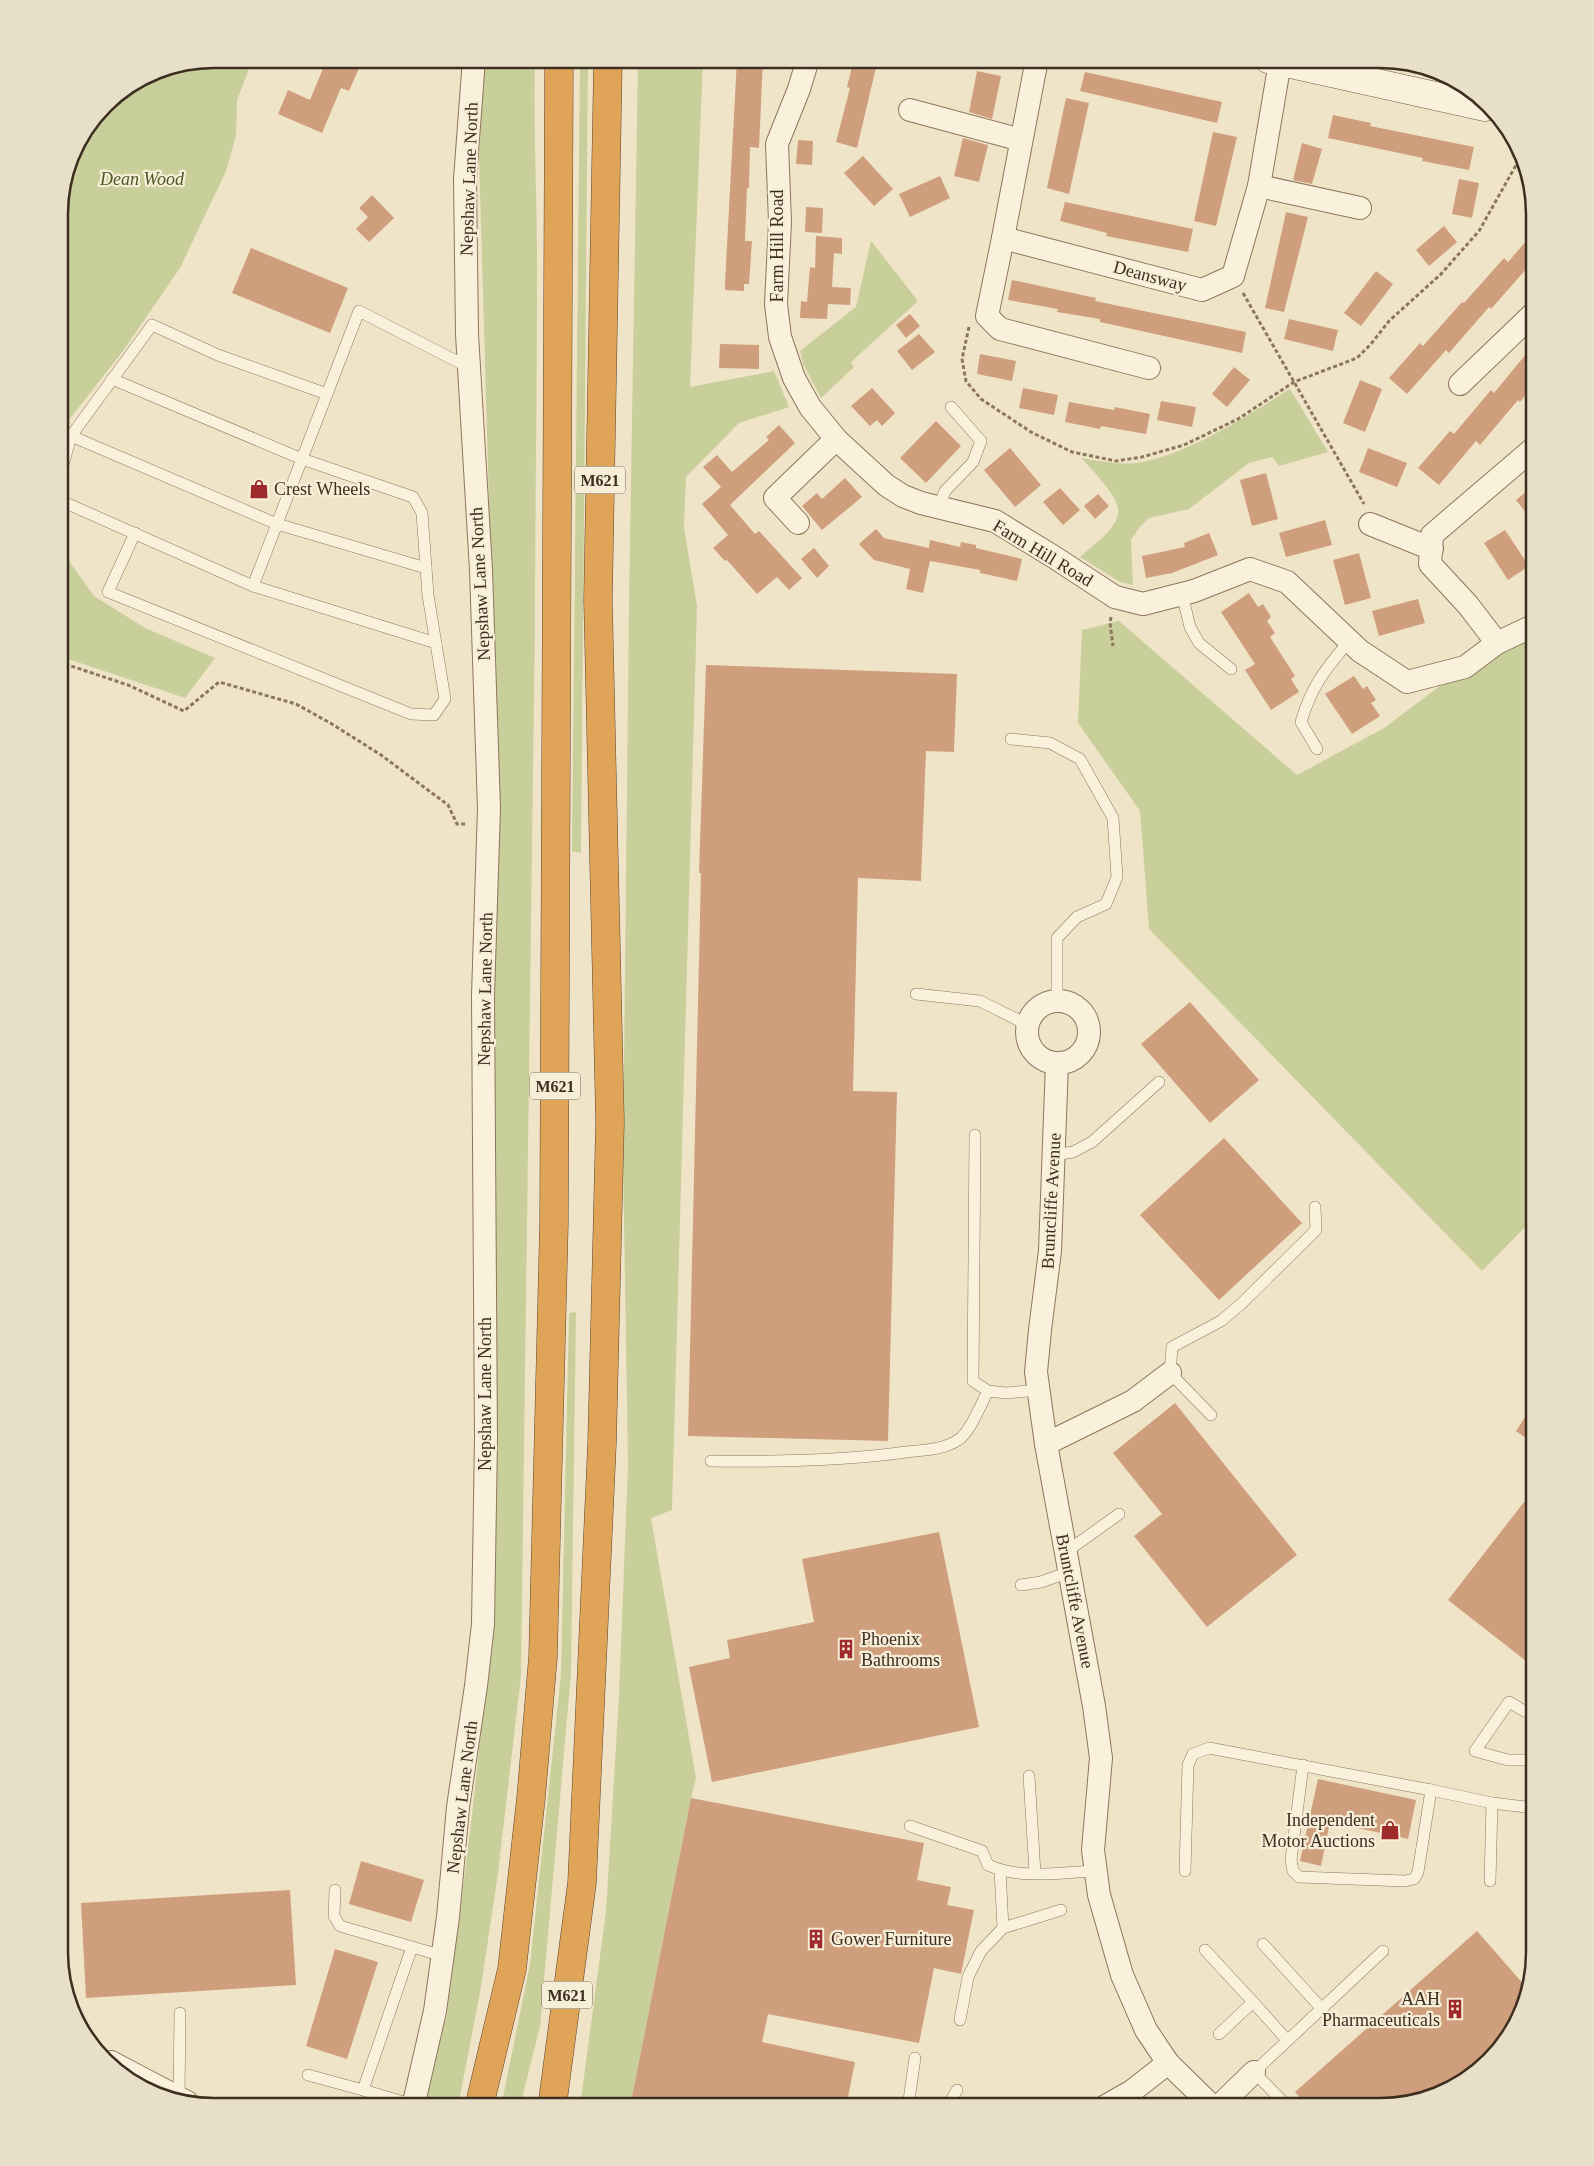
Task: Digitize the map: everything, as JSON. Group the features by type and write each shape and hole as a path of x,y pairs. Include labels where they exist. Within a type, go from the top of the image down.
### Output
{"highway":[{"name":"M621","path":"481,2098 512,1969 531,1798 542,1657 554,1223 559,68"},
{"name":"M621","path":"553,2098 582,1883 602,1444 610,1122 598,600 608,68"}],"main road":[{"path":"1310,68 1478,106"}],"street":[{"name":"Nepshaw Lane North","path":"415,2098 436,2011 448,1917 458,1807 483,1624 486,1439 483,995 488,824 481,570 468,367 465,179 469,68"},
{"name":"Farm Hill Road","path":"805,68 799,89 776,144 780,222 776,304 780,337 794,378 810,407 836,439 886,485 903,496 995,521 1054,556 1115,597 1143,604 1182,594 1250,569 1287,582 1360,651 1407,682 1465,667 1497,643"},
{"path":"1035,68 1003,238 979,317 1000,329 1149,368"},
{"path":"1233,276 1260,186 1273,68"},
{"path":"910,110 1021,140"},
{"path":"1260,186 1360,208"},
{"name":"Deansway","path":"1003,238 1202,290 1233,276"},
{"path":"1460,384 1526,321"},
{"path":"798,523 775,498 836,439"},
{"path":"1526,455 1432,535 1430,564 1468,605 1497,643 1526,629"},
{"path":"1370,524 1432,549"},
{"path":"1057,1001 1070,1003 1080,1010 1086,1020 1089,1032 1087,1044 1080,1054 1070,1061 1057,1063 1046,1061 1035,1054 1028,1044 1026,1032 1028,1025 1035,1010 1046,1003 1057,1001"},
{"name":"Bruntcliffe Avenue","path":"1057,1063 1050,1251 1036,1372 1046,1444 1094,1706 1101,1758 1094,1850 1099,1895 1122,1975 1146,2030 1168,2063 1204,2098"},
{"path":"1046,1444 1133,1401 1170,1373"},
{"path":"1120,2098 1132,2091 1168,2063"},
{"path":"1227,2098 1254,2072"},
{"path":"132,2073 160,2088"}],"lane":[{"path":"253,586 359,311 468,367"},
{"path":"68,447 71,436 152,325 218,355 327,394"},
{"path":"112,379 302,459 413,497 422,513 428,595 444,699 434,715 410,714 108,592 135,533"},
{"path":"939,507 945,491 973,462 981,441 951,407"},
{"path":"71,436 277,524 426,568"},
{"path":"68,504 253,586 436,643"},
{"path":"1182,594 1190,627 1199,642 1232,668"},
{"path":"1317,749 1300,722 1307,702 1322,673 1350,641"},
{"path":"1011,738 1050,743 1080,759 1113,818 1117,877 1106,904 1076,917 1058,938 1057,1001"},
{"path":"916,994 980,1001 1028,1025"},
{"path":"1054,1155 1073,1152 1092,1142 1159,1082"},
{"path":"975,1135 974,1381 988,1391 1006,1393 1039,1390"},
{"path":"1211,1415 1170,1373 1172,1347 1220,1320 1241,1304 1316,1230 1315,1207"},
{"path":"711,1462 886,1455 940,1448 960,1440 988,1391"},
{"path":"1021,1585 1041,1582 1067,1562 1119,1514"},
{"path":"1526,1712 1509,1702 1475,1751 1508,1760 1526,1760"},
{"path":"1185,1871 1188,1765 1193,1754 1209,1748 1492,1803 1526,1807"},
{"path":"1303,1765 1291,1860 1293,1871 1299,1877 1405,1882 1414,1879 1418,1872 1431,1790"},
{"path":"1029,1776 1035,1873"},
{"path":"1490,1881 1492,1803"},
{"path":"910,1826 982,1851 988,1865 1000,1870 1018,1874 1096,1871"},
{"path":"1000,1870 1003,1928"},
{"path":"335,1890 334,1916 340,1926 443,1956"},
{"path":"960,2020 968,1977 981,1951 1003,1928 1061,1910"},
{"path":"1263,1944 1322,2008"},
{"path":"363,2090 412,1947"},
{"path":"1205,1950 1287,2040"},
{"path":"1279,2098 1254,2072 1383,1952"},
{"path":"1219,2034 1253,2002"},
{"path":"180,2013 183,2095"},
{"path":"909,2098 915,2058"},
{"path":"308,2075 388,2098"},
{"path":"953,2098 957,2090"}],"path":[{"path":"979,317 962,359 966,381 981,399 1031,432 1072,452 1116,461 1142,457 1184,445 1238,419 1294,382 1357,358 1389,321 1441,274 1479,231 1517,163"},
{"path":"1233,276 1368,511 1370,524"},
{"path":"1113,646 1110,623 1115,597"},
{"path":"68,665 128,686 184,711 219,682 296,704 381,754 448,805 458,824 488,824"}],"green space":[{"name":"Dean Wood","path":"249,68 237,100 236,136 226,171 180,268 123,351 68,421 68,204 72,176 87,140 110,110 132,92 167,75 194,69"},
{"path":"484,68 535,68 537,261 535,624 521,1676 498,1873 481,1987 460,2098 424,2098 447,2014 472,1815 487,1674 495,1376 495,710 479,156"},
{"path":"580,68 588,68 581,853 572,851"},
{"path":"638,68 703,68 690,387 774,371 789,407 739,423 686,477 684,527 697,606 672,1510 651,1518 696,1778 632,2098 581,2098 606,1911 619,1696 628,1464 623,1158 629,602"},
{"path":"871,241 918,301 851,362 854,367 821,398 803,364 800,351 856,307"},
{"path":"1290,389 1328,452 1279,466 1272,457 1249,463 1189,509 1149,518 1131,540 1133,585 1120,582 1080,557 1113,526 1118,513 1118,507 1110,492 1081,458 1112,463 1127,463 1142,462 1161,457 1219,432"},
{"path":"68,560 94,596 145,628 215,658 185,698 68,659"},
{"path":"1119,621 1297,775 1384,728 1497,643 1526,629 1526,1226 1482,1271 1149,929 1140,811 1078,723 1082,630"},
{"path":"576,1312 571,1673 540,2026 522,2098 503,2098 530,1964 561,1675 569,1313"}],"building":[{"path":"323,68 359,68 349,91 341,88 322,133 278,114 288,90 310,100"},
{"path":"737,68 763,68 759,148 750,147 749,188 747,188 745,241 752,241 749,284 744,284 744,291 725,290"},
{"path":"852,68 876,68 857,148 836,142 850,88 847,87"},
{"path":"977,71 1001,76 992,119 969,112"},
{"path":"1085,72 1222,102 1217,123 1080,91"},
{"path":"1066,98 1089,103 1069,194 1047,188"},
{"path":"1333,115 1371,123 1370,126 1474,147 1469,170 1422,161 1423,158 1328,138"},
{"path":"1213,132 1237,137 1216,226 1194,221"},
{"path":"963,138 988,145 979,182 954,176"},
{"path":"798,140 813,141 812,165 796,164"},
{"path":"1302,143 1322,149 1312,184 1293,180"},
{"path":"863,156 893,189 874,206 844,173"},
{"path":"940,176 950,198 910,217 899,194"},
{"path":"1459,179 1479,183 1472,218 1452,214"},
{"path":"372,195 394,218 369,242 356,229 368,217 359,208"},
{"path":"1065,202 1193,229 1188,252 1106,236 1107,233 1060,221"},
{"path":"806,207 823,208 822,233 805,232"},
{"path":"1286,212 1308,217 1284,312 1265,308"},
{"path":"1444,226 1457,242 1429,266 1416,250"},
{"path":"816,236 842,238 842,254 834,253 832,287 851,288 850,305 828,304 827,319 800,318 801,301 807,302 810,267 815,268"},
{"path":"1526,241 1526,269 1491,309 1489,307 1449,353 1446,350 1407,394 1389,378 1420,343 1423,346 1504,258 1508,262"},
{"path":"251,248 348,288 330,333 232,293"},
{"path":"1376,271 1393,284 1361,326 1344,313"},
{"path":"1012,280 1096,298 1095,301 1246,332 1242,353 1100,322 1100,319 1057,312 1058,309 1008,300"},
{"path":"910,314 920,326 906,338 896,325"},
{"path":"1289,319 1338,330 1333,351 1284,339"},
{"path":"919,334 935,352 912,370 897,351"},
{"path":"720,344 759,345 759,369 719,368"},
{"path":"980,354 1016,361 1012,381 977,374"},
{"path":"1526,354 1526,395 1520,402 1518,400 1480,445 1476,441 1439,485 1418,468 1450,431 1454,434 1491,390 1494,393"},
{"path":"1234,367 1250,380 1227,407 1212,394"},
{"path":"1360,380 1382,389 1365,432 1343,423"},
{"path":"872,388 895,413 882,426 877,420 870,426 851,406"},
{"path":"1023,388 1058,395 1054,415 1019,408"},
{"path":"1161,401 1196,407 1192,427 1157,420"},
{"path":"1069,402 1114,410 1115,407 1150,414 1146,434 1101,426 1100,429 1065,422"},
{"path":"936,421 961,446 926,483 900,458"},
{"path":"779,425 795,443 730,505 755,534 759,531 802,578 789,590 777,577 757,594 727,560 725,561 713,548 728,535 702,504 721,487 703,467 717,455 732,472 769,440 766,437"},
{"path":"1010,448 1041,485 1015,507 984,470"},
{"path":"1368,448 1407,463 1397,487 1359,472"},
{"path":"1266,473 1278,519 1252,526 1240,480"},
{"path":"845,478 862,497 822,530 802,506 817,493 822,499"},
{"path":"1060,488 1080,510 1063,525 1043,502"},
{"path":"1526,492 1526,513 1516,500"},
{"path":"1098,494 1109,506 1095,519 1084,506"},
{"path":"1325,520 1332,545 1286,557 1279,533"},
{"path":"876,529 884,538 929,548 930,540 960,547 961,542 976,545 976,548 1022,559 1017,581 980,573 980,570 930,561 923,593 906,589 910,569 874,560 859,544"},
{"path":"1505,530 1526,562 1526,568 1508,580 1484,543"},
{"path":"1209,533 1218,555 1172,573 1146,578 1142,556 1185,547 1184,543"},
{"path":"814,548 829,566 817,578 801,559"},
{"path":"1359,553 1371,598 1345,605 1333,560"},
{"path":"1249,593 1258,607 1263,604 1271,617 1267,621 1275,633 1270,637 1295,676 1291,679 1299,692 1271,710 1245,670 1255,664 1221,612"},
{"path":"1418,599 1425,623 1379,636 1372,611"},
{"path":"706,665 957,674 954,752 926,751 921,881 858,878 853,1091 897,1092 888,1441 688,1436 701,873 699,873"},
{"path":"1354,676 1363,689 1367,686 1376,700 1371,703 1380,716 1352,734 1325,694"},
{"path":"1190,1002 1259,1080 1210,1123 1141,1044"},
{"path":"1224,1138 1302,1223 1219,1300 1140,1215"},
{"path":"1175,1403 1297,1555 1207,1627 1134,1536 1162,1514 1113,1453"},
{"path":"1526,1416 1526,1438 1516,1431"},
{"path":"1524,1502 1526,1503 1526,1661 1448,1600"},
{"name":"Phoenix Bathrooms","path":"939,1532 979,1727 712,1782 689,1667 730,1658 727,1640 814,1622 802,1559"},
{"name":"Independent Motor Auctions","path":"1318,1779 1416,1800 1408,1839 1330,1822 1321,1866 1300,1861"},
{"name":"Gower Furniture","path":"691,1798 924,1843 917,1880 951,1887 947,1905 974,1910 961,1974 934,1968 919,2043 768,2014 762,2042 855,2062 848,2098 632,2098"},
{"path":"361,1861 424,1880 411,1922 349,1904"},
{"path":"290,1890 296,1985 86,1998 81,1903"},
{"name":"AAH Pharmaceuticals","path":"1477,1931 1523,1984 1507,2026 1484,2056 1454,2079 1418,2094 1400,2097 1300,2098 1295,2092"},
{"path":"335,1949 378,1962 347,2059 306,2046"}],"place":[{"name":"Crest Wheels","path":"259,489"},
{"name":"Phoenix Bathrooms","path":"846,1649"},
{"name":"Independent Motor Auctions","path":"1390,1830"},
{"name":"Gower Furniture","path":"816,1939"},
{"name":"AAH Pharmaceuticals","path":"1455,2009"}]}
